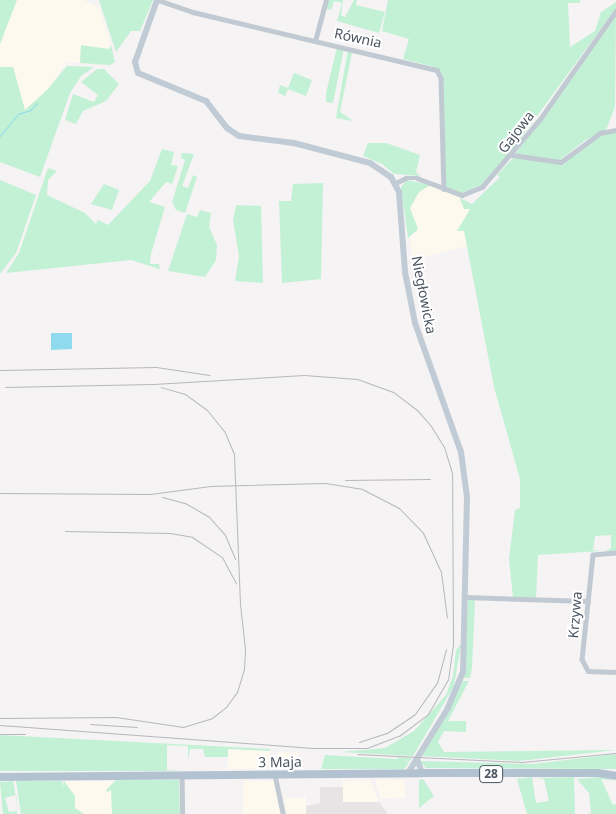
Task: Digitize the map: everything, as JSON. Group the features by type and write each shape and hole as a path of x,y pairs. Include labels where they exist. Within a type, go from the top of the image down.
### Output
{"main road":[{"name":"3 Maja","path":"0,776 560,773 616,776"}],"street":[{"name":"Równia","path":"158,0 193,12 315,41 380,54 438,71 444,189"},
{"path":"158,0 135,62 138,72 206,102 227,128 241,137 294,143 365,161 382,169 396,183"},
{"path":"315,41 326,0"},
{"name":"Gajowa","path":"396,183 415,178 460,195 474,192 489,181 512,155 616,11"},
{"path":"512,155 560,162 600,132 616,130"},
{"name":"Niegłowicka","path":"396,183 405,272 415,323 464,466 467,497 465,652 460,684 408,774"},
{"name":"Krzywa","path":"616,553 593,554 583,665 590,671 616,672"},
{"path":"466,598 588,602"},
{"path":"416,759 422,774"},
{"path":"182,775 183,814"},
{"path":"275,775 283,814"}],"shaded area":[{"path":"17,0 83,0 99,7 111,45 109,49 81,46 80,63 67,62 47,90 25,110 13,67 0,67 0,44"},
{"path":"430,185 460,198 459,202 471,209 458,231 464,231 467,246 412,260 410,237 418,229 410,208 419,192"},
{"path":"228,749 270,751 267,768 227,770"},
{"path":"277,752 299,753 294,769 278,764"},
{"path":"370,780 379,802 343,802 342,781"},
{"path":"375,780 405,780 405,798 381,799"},
{"path":"64,781 113,781 113,814 70,814"},
{"path":"243,781 274,781 280,814 243,814"},
{"path":"320,787 343,787 343,802 379,802 388,814 306,814 306,806 320,803"},
{"path":"306,797 306,814 287,814 284,798"}],"green space":[{"path":"0,0 17,0 0,44"},
{"path":"99,0 153,0 140,31 131,31 116,52"},
{"path":"327,0 343,0 341,15 345,17 354,0 357,0 356,5 385,12 379,33 337,21 342,3 334,1 331,10 325,8"},
{"path":"388,0 580,0 580,3 568,3 570,47 595,31 601,12 616,2 616,8 502,164 481,185 462,193 446,188 441,72 434,67 403,59 409,39 382,31"},
{"path":"616,14 615,107 606,130 584,141 560,160 514,155 550,110"},
{"path":"81,45 109,49 111,45 115,62 110,65 80,63"},
{"path":"337,47 344,48 333,103 326,102 326,93"},
{"path":"348,49 407,65 352,53 340,112 353,121 336,118"},
{"path":"67,66 94,67 81,76 70,93 40,177 0,162 0,67 13,67 25,110 47,90"},
{"path":"97,69 104,69 119,84 106,101 83,111 76,124 65,120 73,94 94,102 98,95 81,82"},
{"path":"294,73 312,80 306,96 288,89 285,96 278,93 280,85 288,88"},
{"path":"616,132 616,552 606,551 611,548 611,535 595,536 593,550 600,551 538,555 536,598 513,597 509,559 515,510 520,508 520,479 494,387 464,231 457,231 470,209 464,209 460,198 472,204 500,177 497,175 513,158 565,164 569,157 591,142 607,133"},
{"path":"368,143 386,143 420,155 416,172 420,176 394,174 382,164 363,156"},
{"path":"162,149 174,152 171,165 178,166 172,184 166,182 149,202 165,207 151,254 150,264 159,264 160,269 131,260 6,273 19,253 48,168 57,171 48,180 47,195 85,213 96,224 98,220 108,225 150,181"},
{"path":"182,153 194,154 182,186 188,188 193,175 197,177 185,213 176,210 172,202 185,160 181,158"},
{"path":"0,180 36,195 16,253 0,274"},
{"path":"407,180 430,185 419,192 410,208 418,229 408,238 401,187"},
{"path":"323,183 321,279 282,283 279,201 291,201 293,184"},
{"path":"104,184 119,190 112,210 91,204"},
{"path":"236,205 261,206 263,283 235,281 239,256 233,220"},
{"path":"200,210 211,213 209,227 217,245 216,260 205,277 168,271 187,214 197,217"},
{"path":"468,600 475,600 472,668 470,678 464,678"},
{"path":"461,644 454,686 413,756 341,752 385,748 414,731 446,695 453,676 456,650"},
{"path":"463,681 469,681 448,721 466,721 466,732 444,731 438,742 444,752 616,750 519,761 421,756"},
{"path":"0,735 270,749 270,751 228,749 228,757 205,757 203,749 190,749 188,760 188,746 167,745 167,770 182,771 0,771"},
{"path":"616,754 616,769 426,768 420,761 533,764"},
{"path":"325,755 396,759 399,758 397,757 412,758 409,762 403,758 409,763 404,769 321,769"},
{"path":"532,777 536,803 549,801 544,779 535,778 574,777 575,814 527,814 517,779"},
{"path":"600,777 616,781 601,779 613,805 616,804 616,814 588,814 591,813 589,793 577,779"},
{"path":"423,779 434,796 419,808 419,780"},
{"path":"116,780 179,780 180,814 112,814 111,790 107,792 106,790"},
{"path":"13,781 16,795 5,798 9,812 17,811 17,814 3,814 0,782"},
{"path":"16,781 62,781 63,787 64,781 75,796 75,808 84,814 21,814"}],"water":[{"path":"51,333 72,333 72,349 51,350"}],"waterway":[{"path":"0,136 18,114 30,110 37,103"}],"railway":[{"path":"0,370 156,367 209,375"},
{"path":"0,725 312,748 367,748 399,736 428,714 448,680 453,645 452,473 444,447 431,426 417,410 393,392 357,379 304,375 153,384 5,387"},
{"path":"0,718 116,717 183,727 212,718 226,707 237,692 244,669 245,649 240,604 234,454 224,431 207,410 185,394 161,387"},
{"path":"345,480 430,479"},
{"path":"0,493 150,494 210,486 325,483 362,489 399,508 423,533 441,572 447,618"},
{"path":"162,497 185,503 209,517 225,535 235,559"},
{"path":"65,531 170,533 192,537 222,557 236,583"},
{"path":"359,742 387,733 415,714 437,683 446,649"},
{"path":"90,724 137,727"},
{"path":"0,734 25,734"},
{"path":"357,754 522,762 616,753"}]}
